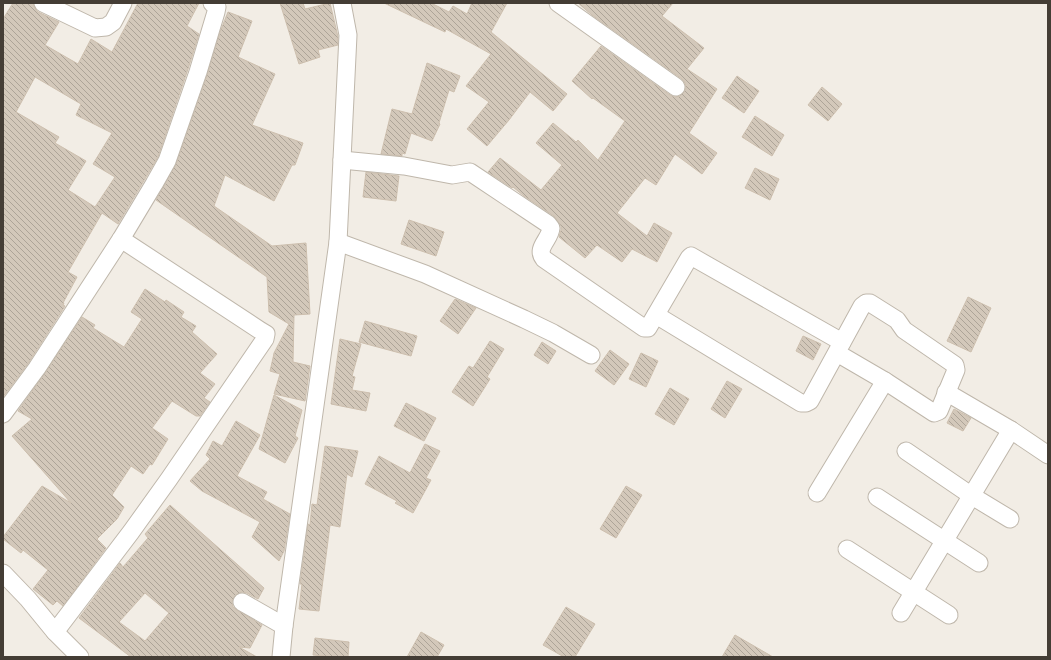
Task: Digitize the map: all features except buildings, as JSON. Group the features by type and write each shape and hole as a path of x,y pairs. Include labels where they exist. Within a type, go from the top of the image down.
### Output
{"street":[{"path":"43,3 95,28 106,27 113,22 123,3"},
{"path":"3,414 37,368 121,239 167,161 198,72 216,12 217,7 212,3"},
{"path":"281,657 284,626 338,242 348,35 342,3"},
{"path":"558,3 676,87"},
{"path":"342,160 404,166 452,174 470,172 548,224 551,228 551,233 540,250 540,255 544,259 644,328 648,328 691,256 840,348 885,381 934,413 939,411 956,370 955,365 904,330 897,320 870,303 862,306 840,348 810,401 801,404 656,315"},
{"path":"55,632 169,479 265,339 266,334 121,239"},
{"path":"338,242 425,274 553,333 591,355"},
{"path":"817,493 885,381"},
{"path":"946,392 1011,430 1048,454"},
{"path":"901,613 1011,430"},
{"path":"906,451 972,496 1010,519"},
{"path":"877,497 979,563"},
{"path":"847,549 948,615"},
{"path":"3,573 28,598 55,632 80,657"},
{"path":"242,602 284,626"}]}
